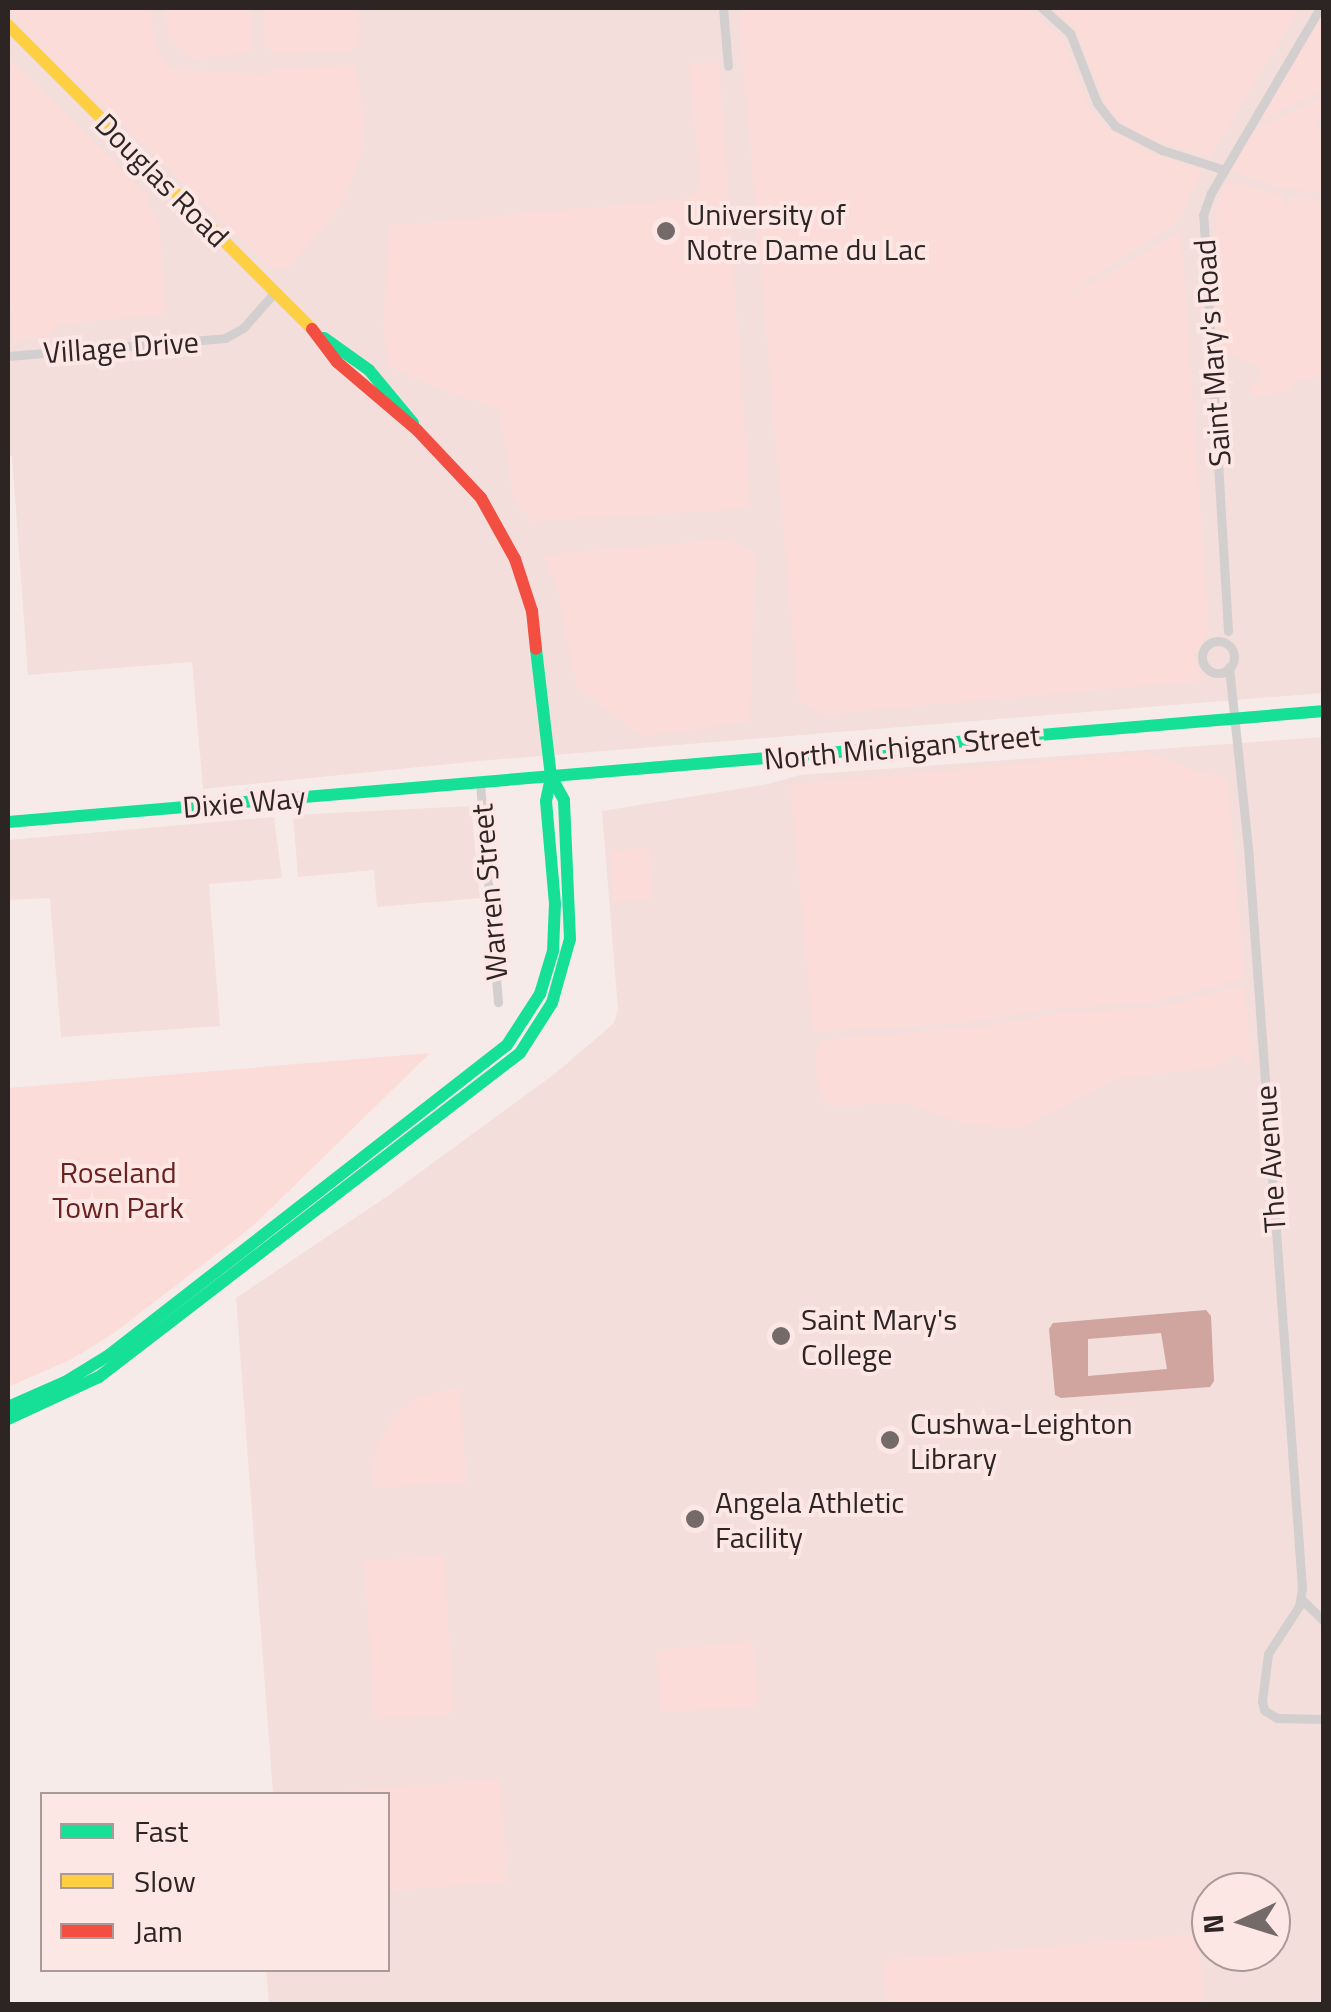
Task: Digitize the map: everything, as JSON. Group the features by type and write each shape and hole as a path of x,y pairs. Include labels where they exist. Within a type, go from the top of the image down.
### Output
{"main road":[{"name":"Douglas Road","path":"8,25 318,335 357,381 418,430 480,498 515,558 532,611 550,777"},
{"name":"North Michigan Street","path":"480,783 1324,711"},
{"path":"8,1406 65,1382 109,1355 506,1046 540,994 553,951 556,904 546,802 550,777"},
{"path":"8,1419 98,1376 489,1081 520,1053 552,1003 570,939 564,800 550,777"},
{"name":"Dixie Way","path":"8,822 480,783"}],"street":[{"path":"724,8 728,66"},
{"path":"1042,8 1070,33 1097,103 1114,126 1162,150 1225,170"},
{"name":"Saint Mary's Road","path":"1236,719 1203,250 1206,206 1320,8"},
{"name":"Village Drive","path":"8,356 225,338 243,328 275,292"},
{"path":"1228,644 1208,644 1202,658 1210,670 1230,667"},
{"name":"The Avenue","path":"1236,719 1302,1600"},
{"name":"Warren Street","path":"480,783 498,1002"},
{"path":"1324,1620 1302,1600 1268,1654 1262,1701 1264,1710 1277,1718 1324,1718"}],"shaded area":[{"name":"University of Notre Dame du Lac","path":"8,8 1323,8 1323,693 479,761 203,789 192,662 28,675 12,456 8,456"},
{"name":"Saint Mary's College","path":"1323,737 1323,2004 269,2004 266,1972 390,1972 390,1792 273,1792 236,1298 389,1195 557,1072 614,1023 618,1010 602,811 768,784 800,775"},
{"path":"471,806 480,898 377,907 374,870 298,877 293,815"},
{"path":"274,817 282,878 209,884 220,1026 61,1037 50,898 8,900 8,840"},
{"path":"1206,1310 1211,1316 1214,1381 1210,1387 1061,1398 1055,1395 1049,1329 1053,1323","holes":["1161,1333 1167,1369 1088,1376 1088,1339"]}],"green space":[{"path":"8,8 150,8 156,46 161,58 174,70 268,74 274,68 356,65 363,122 361,155 341,207 287,269 272,268 38,44"},
{"path":"164,8 252,8 252,52 192,59 169,37"},
{"path":"263,8 358,8 359,43 351,51 272,54 265,45"},
{"path":"738,8 1029,8 1063,40 1089,108 1104,125 1155,155 1202,170 1183,213 1170,227 1067,294 1068,297 1181,231 1209,632 1195,654 1200,673 1210,680 823,714 798,699"},
{"path":"1051,8 1300,8 1210,157 1144,137 1111,116 1075,28"},
{"path":"1323,11 1323,90 1265,118 1262,115"},
{"path":"8,58 151,199 147,204 159,221 166,314 58,324 48,337 13,340 8,276"},
{"path":"719,62 750,503 742,509 530,521 514,500 499,409 395,370 388,362 383,326 389,226 684,199 694,194 700,182 689,63"},
{"path":"1323,98 1323,113 1315,125 1323,132 1323,193 1281,188 1234,172 1232,167 1255,129"},
{"path":"1226,181 1284,196 1284,209 1288,209 1289,197 1323,200 1323,377 1295,380 1290,390 1256,397 1248,386 1262,379 1260,367 1216,348 1213,296 1217,203"},
{"path":"726,539 752,551 755,559 750,721 641,736 577,687 557,589 543,555"},
{"path":"1147,752 1198,772 1228,778 1244,978 1153,1002 1049,1009 964,1023 813,1032 790,785"},
{"path":"648,848 652,899 614,902 610,851"},
{"path":"1245,985 1251,1063 1245,1064 1243,1056 1231,1056 1213,1068 1118,1078 1021,1128 966,1125 908,1103 829,1106 819,1095 815,1053 822,1040 989,1026 1056,1013 1160,1007"},
{"name":"Roseland Town Park","path":"430,1053 253,1226 114,1333 70,1360 8,1387 8,1088"},
{"path":"459,1387 467,1482 372,1488 376,1447 391,1419 419,1396"},
{"path":"444,1556 454,1714 375,1719 364,1561"},
{"path":"753,1641 759,1706 661,1713 656,1650"},
{"path":"500,1779 507,1882 390,1891 390,1792 343,1791"},
{"path":"1191,1934 1191,1972 1202,1972 1206,2004 886,2004 882,1960"}],"traffic: fast":[{"path":"324,338 369,370 413,423"},
{"path":"536,649 551,777"},
{"path":"8,822 1324,711"},
{"path":"8,1407 65,1382 109,1355 507,1045 540,994 553,951 555,904 546,801 551,777"},
{"path":"8,1419 99,1377 520,1053 552,1003 570,939 564,800 551,777"}],"traffic: slow":[{"path":"8,25 312,329"}],"traffic: jam":[{"path":"312,329 337,362 417,430 481,498 515,559 532,611 536,649"}],"place":[{"name":"University of Notre Dame du Lac","path":"666,231"},
{"name":"Saint Mary's College","path":"781,1336"},
{"name":"Cushwa-Leighton Library","path":"890,1440"},
{"name":"Angela Athletic Facility","path":"695,1519"}]}
